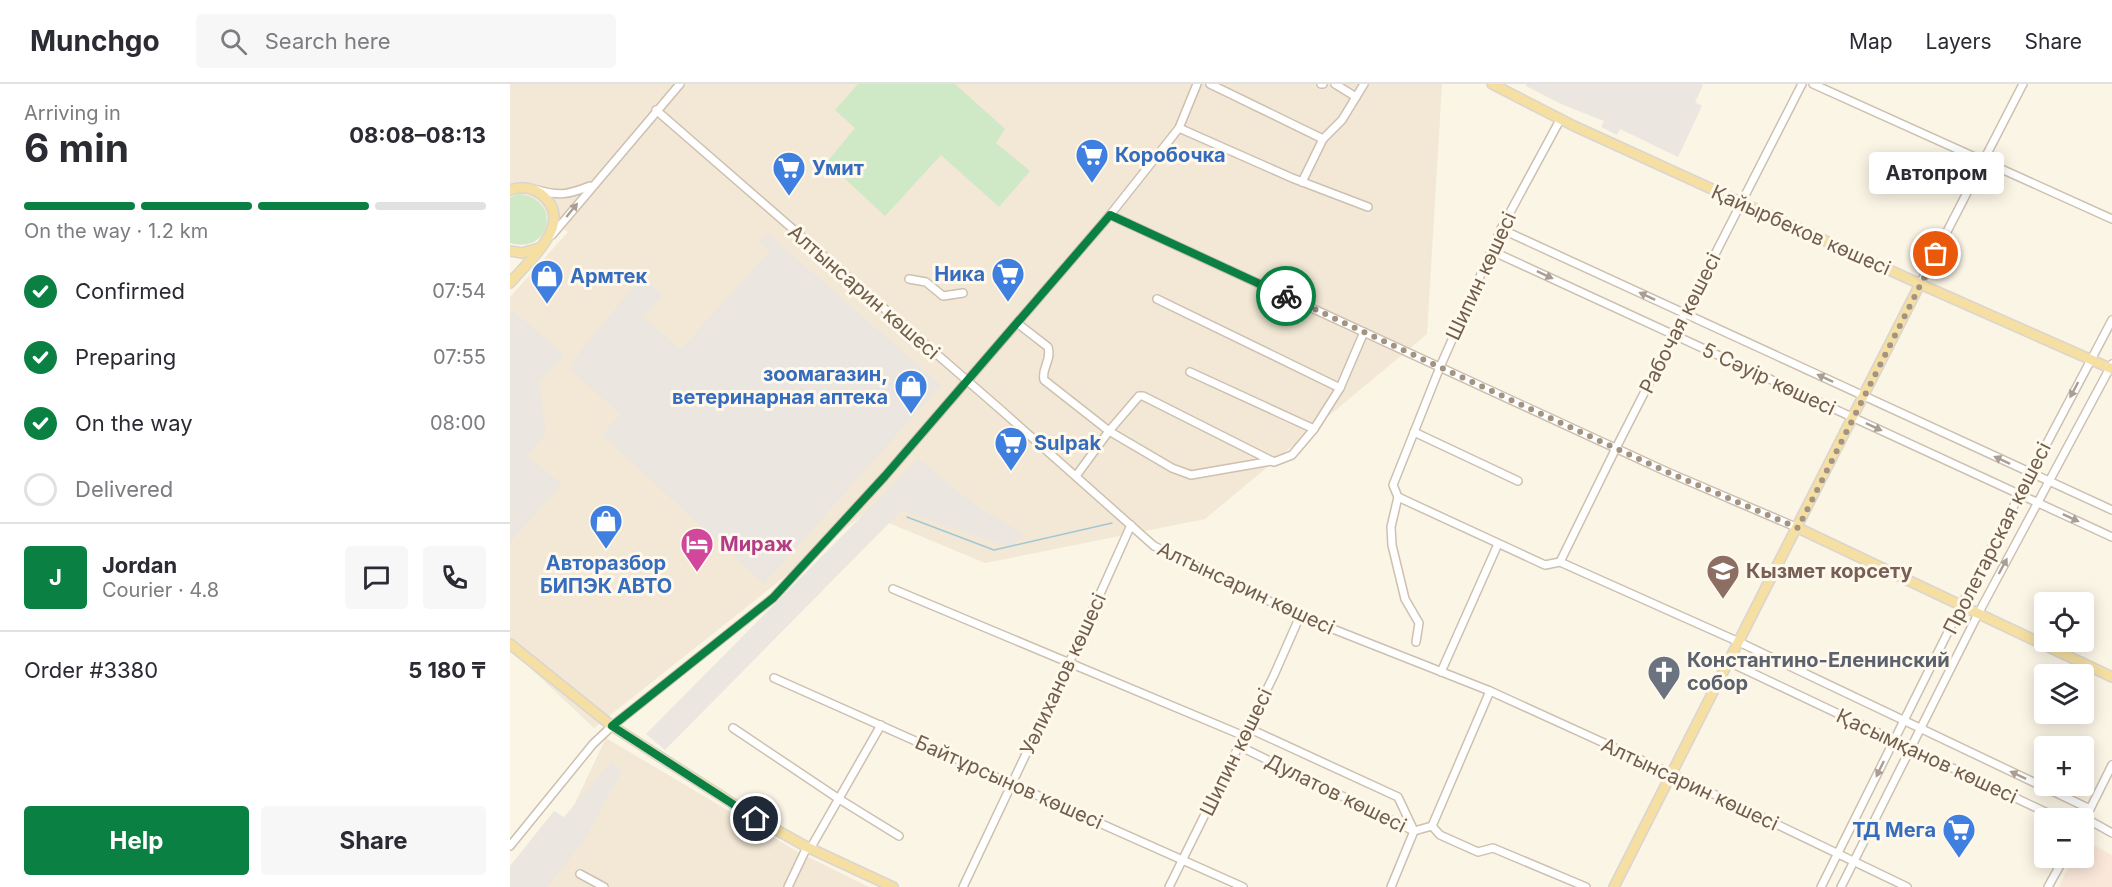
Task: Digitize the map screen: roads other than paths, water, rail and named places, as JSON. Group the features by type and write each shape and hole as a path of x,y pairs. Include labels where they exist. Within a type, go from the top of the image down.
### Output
{"main road":[{"name":"Қайырбеков көшесі","path":"1492,84 1560,120 1741,203 2111,367"},
{"path":"510,283 552,235 555,218 548,200 534,189 513,187"},
{"path":"510,251 522,253 539,249"},
{"path":"1616,886 1920,284"},
{"path":"1798,528 2112,677"},
{"path":"510,644 612,726 756,819 808,848 893,887"}],"street":[{"path":"552,235 592,185 680,84"},
{"path":"510,846 593,744 612,726 773,598 885,476 1110,215 1179,128 1197,84"},
{"path":"1210,84 1323,139"},
{"path":"1335,84 1356,96"},
{"path":"1302,182 1323,139 1342,120 1364,84"},
{"name":"Рабочая көшесі","path":"1560,562 1802,84"},
{"path":"1813,84 2112,219"},
{"path":"1920,284 2023,84"},
{"name":"Алтынсарин көшесі","path":"656,110 1154,546 1300,616 1490,691 1672,774 1907,887"},
{"name":"Шипин көшесі","path":"1416,642 1419,623 1405,599 1392,545 1391,528 1398,497 1393,485 1440,367 1501,229 1560,120"},
{"path":"1179,128 1302,182 1368,207"},
{"path":"534,189 553,194 570,194 592,185"},
{"path":"1110,215 1616,448 1798,528"},
{"name":"5 Сәуір көшесі","path":"1501,229 2112,510"},
{"name":"5 Сәуір көшесі","path":"1492,251 2112,537"},
{"path":"909,279 926,282 943,296 963,293"},
{"path":"1157,298 1340,388"},
{"name":"Пролетарская көшесі","path":"1821,887 1961,606 2112,320"},
{"path":"1017,323 1048,347 1050,358 1043,374 1044,380 1109,430 1172,468 1191,475 1273,462 1292,455 1314,429 1340,388 1364,332"},
{"name":"Пролетарская көшесі","path":"1841,887 1978,614 2111,367"},
{"path":"1190,372 1314,429"},
{"path":"1076,476 1135,398 1143,396 1273,462"},
{"path":"1414,432 1518,481"},
{"name":"Қасымқанов көшесі","path":"1398,497 1545,565 1560,562 1739,642 2088,808"},
{"name":"Уәлиханов көшесі","path":"963,887 1069,663 1131,525"},
{"path":"1441,672 1498,544"},
{"path":"893,589 1244,736"},
{"name":"Шипин көшесі","path":"1169,887 1248,728 1300,616"},
{"name":"Қасымқанов көшесі","path":"1729,662 2037,808"},
{"name":"Байтұрсынов көшесі","path":"774,678 1243,887"},
{"path":"1391,887 1416,830 1429,827 1490,691"},
{"path":"788,887 808,848 881,725"},
{"path":"733,728 899,836"},
{"name":"Дулатов көшесі","path":"1248,728 1398,797 1416,830"},
{"name":"Дулатов көшесі","path":"1239,746 1416,830"},
{"path":"2090,808 2112,765"},
{"path":"2094,825 2112,833"},
{"name":"Дулатов көшесі","path":"1429,827 1440,835 1478,852 1492,848 1586,887"},
{"path":"2048,887 2058,868"},
{"path":"580,874 604,887"}],"waterway":[{"path":"907,517 994,550 1112,523"}],"place":[{"name":"Коробочка","path":"1092,184"},
{"name":"Умит","path":"789,197"},
{"name":"Автопром","path":"1936,254"},
{"name":"Ника","path":"1008,303"},
{"name":"Армтек","path":"547,305"},
{"name":"зоомагазин, ветеринарная аптека","path":"911,415"},
{"name":"Sulpak","path":"1011,472"},
{"name":"Авторазбор БИПЭК АВТО","path":"606,550"},
{"name":"Мираж","path":"697,573"},
{"name":"Кызмет корсету","path":"1723,600"},
{"name":"Константино-Еленинский собор","path":"1664,701"},
{"name":"ТД Мега","path":"1959,859"}]}
